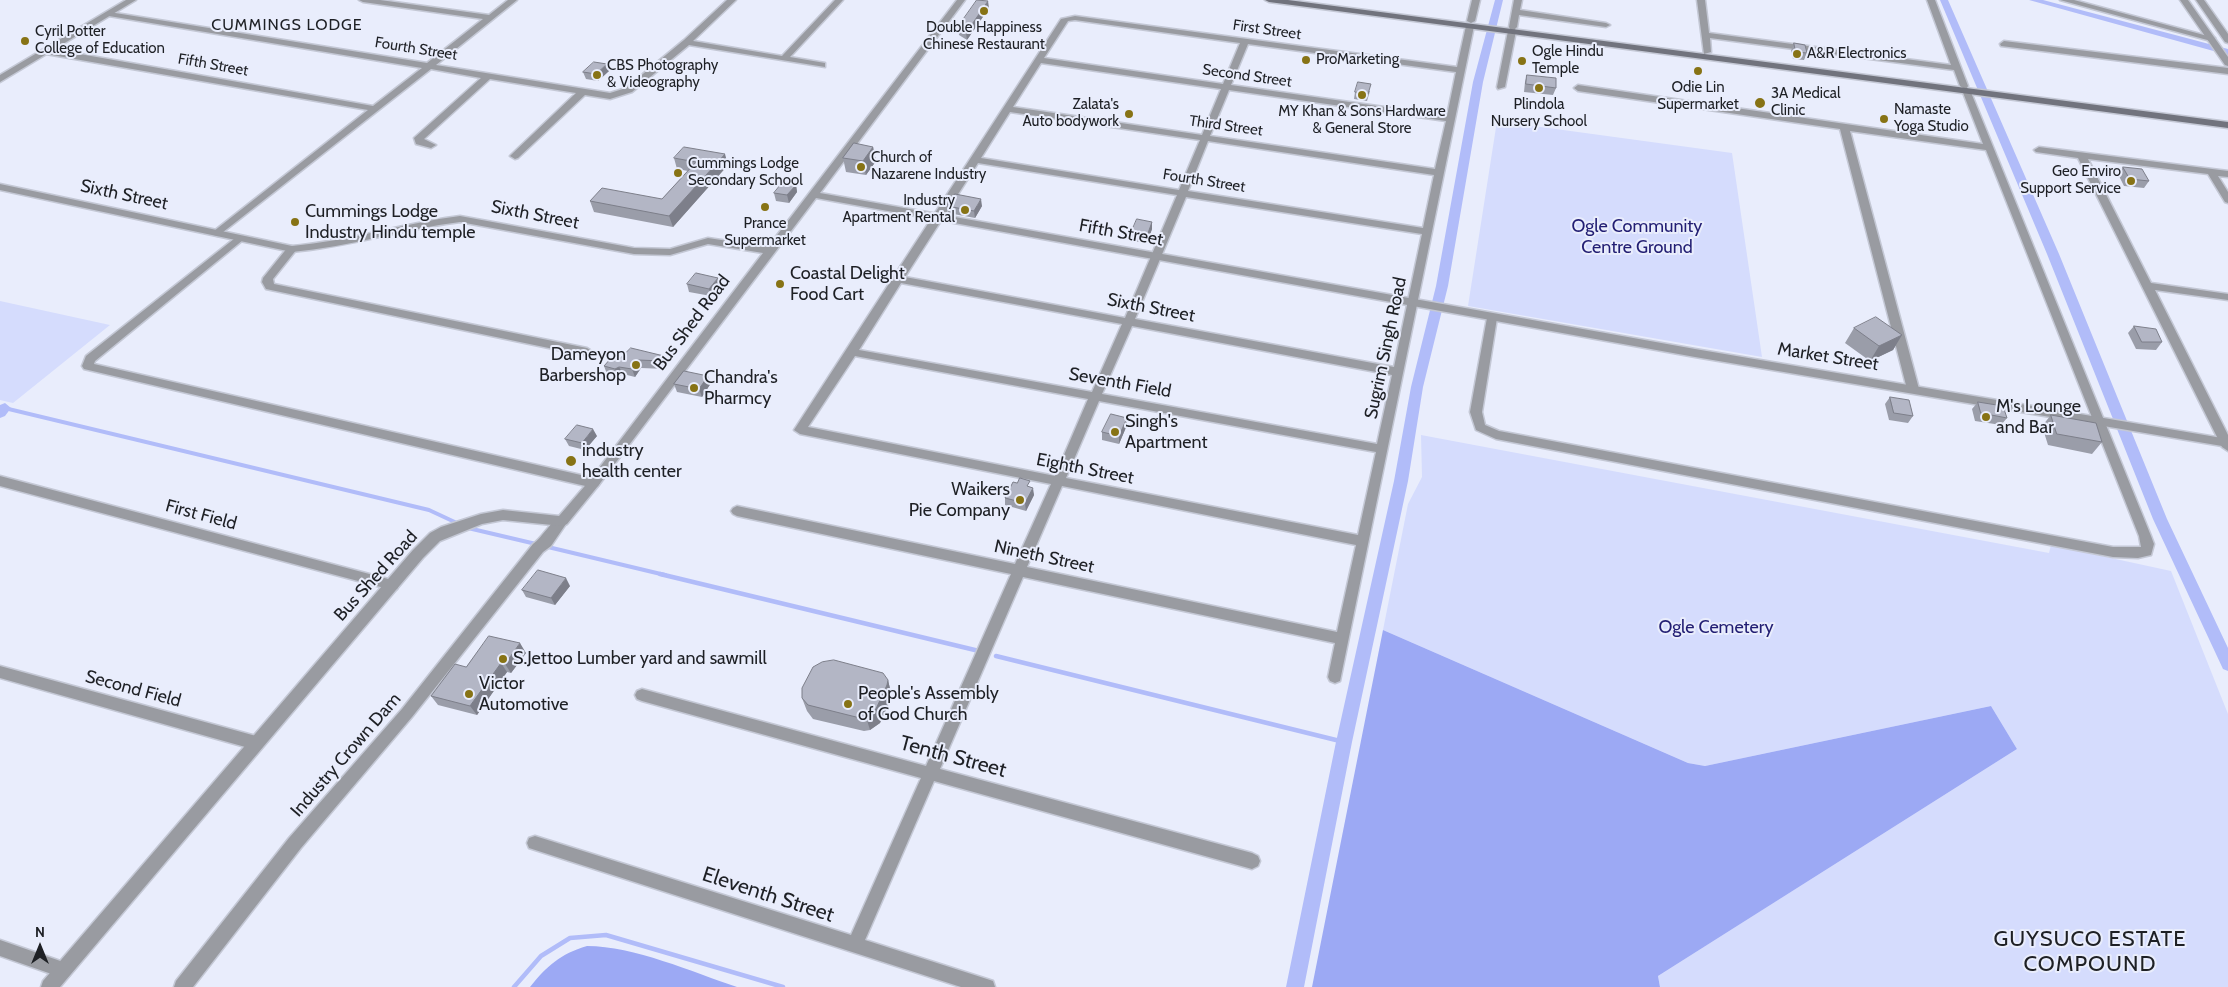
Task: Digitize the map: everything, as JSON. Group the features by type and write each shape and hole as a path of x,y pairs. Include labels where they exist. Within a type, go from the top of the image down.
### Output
{"main road":[{"path":"1269,0 1970,88"},
{"path":"1304,0 1472,24"},
{"path":"1511,29 1707,52 2228,126"},
{"path":"1988,91 2228,120"}],"street":[{"path":"0,78 132,0"},
{"path":"363,0 491,18"},
{"path":"218,233 513,0"},
{"name":"Fourth Street","path":"109,14 600,95 615,95 629,90 688,42 732,0"},
{"path":"784,58 838,0"},
{"name":"Bus Shed Road","path":"49,987 256,742 418,554 435,538 446,531 481,519 503,515 562,522 815,195 961,0"},
{"name":"Sugrim Singh Road","path":"1335,677 1398,372 1418,302 1428,232 1476,0"},
{"path":"1501,87 1518,0"},
{"path":"1701,0 1707,52"},
{"path":"1492,318 1476,412 1480,427 1496,435 2113,552 2138,553 2146,551 2148,544 2104,423 1988,148 1970,88 1957,68 1931,0"},
{"path":"2064,0 2214,42"},
{"path":"2184,0 2228,63"},
{"path":"2200,0 2228,40"},
{"path":"1516,12 1606,25"},
{"name":"First Street","path":"1040,60 1065,19 1069,18 1461,70"},
{"path":"1705,35 1957,68"},
{"path":"855,945 1157,256 1245,40"},
{"path":"688,42 822,65"},
{"path":"2004,44 2228,71"},
{"name":"Fifth Street","path":"46,51 375,108"},
{"path":"852,352 1040,60"},
{"name":"Second Street","path":"1040,60 1451,119"},
{"path":"431,145 419,142 419,138 488,76"},
{"path":"1578,88 1988,148"},
{"path":"515,156 582,92"},
{"name":"Third Street","path":"1008,109 1440,173"},
{"path":"1844,127 1913,389"},
{"path":"2039,150 2228,174"},
{"path":"2082,156 2227,444"},
{"name":"Fourth Street","path":"975,160 1428,232"},
{"path":"2211,172 2228,200"},
{"name":"Sixth Street","path":"0,187 292,249 315,248 436,222 460,219 634,251 670,252 708,242 771,251"},
{"name":"Fifth Street","path":"815,195 1418,302"},
{"path":"239,238 90,359 88,366 594,483"},
{"path":"292,249 268,278 266,282 270,287 588,352"},
{"name":"Sixth Street","path":"898,279 1398,372"},
{"path":"2147,286 2228,297"},
{"name":"Market Street","path":"1418,302 1492,318 2227,444"},
{"name":"Seventh Field","path":"852,352 1382,449"},
{"name":"Eighth Street","path":"852,352 800,430 1363,541"},
{"name":"First Field","path":"0,481 392,585"},
{"name":"Nineth Street","path":"737,511 1343,639"},
{"name":"Industry Crown Dam","path":"182,987 295,843 407,713 538,548 546,542 562,522"},
{"name":"Second Field","path":"0,672 256,742"},
{"name":"Tenth Street","path":"642,695 1252,861"},
{"name":"Eleventh Street","path":"535,843 987,987"},
{"path":"0,948 63,970"}],"green space":[{"name":"Ogle Community Centre Ground","path":"1497,121 1732,153 1762,357 1468,306"},
{"path":"0,301 110,325 13,403 0,400"},
{"name":"Ogle Cemetery","path":"1421,435 2049,553 2051,545 2171,571 2228,714 2228,987 1660,987 1658,976 2017,749 1991,706 1705,766 1688,763 1383,630 1408,504 1422,477"}],"shaded area":[{"path":"1383,630 1688,763 1705,766 1991,706 2017,749 1658,976 1660,987 1312,987"},
{"path":"587,946 624,950 643,955 737,987 530,987 555,962 577,949"}],"building":[{"path":"977,0 988,1 966,33 958,27"},
{"path":"1794,43 1805,45 1807,53 1796,52"},
{"path":"594,62 607,64 596,74 583,72"},
{"path":"1527,75 1556,78 1556,88 1526,84"},
{"path":"1358,82 1371,84 1368,94 1355,92"},
{"path":"854,143 873,147 863,161 843,158"},
{"path":"684,147 725,154 669,216 590,201 602,188 662,199 696,162 674,158"},
{"path":"2123,167 2142,169 2149,181 2130,179"},
{"path":"783,182 796,185 787,195 774,193"},
{"path":"955,194 981,199 974,211 947,206"},
{"path":"1137,219 1152,222 1147,236 1131,233"},
{"path":"696,273 718,278 709,289 687,284"},
{"path":"1876,317 1902,335 1879,346 1854,328"},
{"path":"2134,326 2156,329 2162,342 2142,342"},
{"path":"631,348 664,356 663,361 638,360 632,369 619,367 615,369 604,366 612,357 619,359"},
{"path":"684,371 708,376 699,389 674,384"},
{"path":"1890,397 1909,400 1913,416 1894,413"},
{"path":"1978,402 2003,406 2007,418 1981,413"},
{"path":"1111,414 1127,418 1119,436 1102,432"},
{"path":"2051,415 2096,423 2102,442 2057,434"},
{"path":"577,425 593,429 582,443 565,439"},
{"path":"1020,478 1030,481 1027,486 1033,488 1025,503 1005,498 1013,482 1017,483"},
{"path":"538,570 566,578 551,598 522,590"},
{"path":"489,636 520,643 505,664 501,663 470,706 431,696 455,664 466,667"},
{"name":"People's Assembly of God Church","path":"834,660 883,673 888,680 876,709 866,717 860,718 808,705 802,698 802,688 813,667 822,662"}],"waterway":[{"path":"1295,987 1344,742 1401,481 1417,387 1442,286 1478,82 1499,0"},
{"path":"1944,0 2053,254 2160,519 2228,664"},
{"path":"2033,0 2228,52"},
{"path":"0,407 429,510 459,524"},
{"path":"0,413 5,408"},
{"path":"468,528 536,544"},
{"path":"548,547 665,575"},
{"path":"660,574 979,651"},
{"path":"996,656 1344,742"},
{"path":"514,987 541,956 570,938 606,935 783,987"}],"place":[{"name":"Double Happiness Chinese Restaurant","path":"984,11"},
{"name":"Cyril Potter College of Education","path":"25,41"},
{"name":"A&R Electronics","path":"1797,54"},
{"name":"ProMarketing","path":"1306,60"},
{"name":"Ogle Hindu Temple","path":"1522,61"},
{"name":"Odie Lin Supermarket","path":"1698,71"},
{"name":"CBS Photography & Videography","path":"597,75"},
{"name":"Plindola Nursery School","path":"1539,88"},
{"name":"MY Khan & Sons Hardware & General Store","path":"1362,95"},
{"name":"3A Medical Clinic","path":"1760,103"},
{"name":"Zalata's Auto bodywork","path":"1129,114"},
{"name":"Namaste Yoga Studio","path":"1884,119"},
{"name":"Church of Nazarene Industry","path":"861,167"},
{"name":"Cummings Lodge Secondary School","path":"678,173"},
{"name":"Geo Enviro Support Service","path":"2131,181"},
{"name":"Prance Supermarket","path":"765,207"},
{"name":"Industry Apartment Rental","path":"965,210"},
{"name":"Cummings Lodge Industry Hindu temple","path":"295,222"},
{"name":"Coastal Delight Food Cart","path":"780,284"},
{"name":"Dameyon Barbershop","path":"636,365"},
{"name":"Chandra's Pharmcy","path":"694,388"},
{"name":"M's Lounge and Bar","path":"1986,417"},
{"name":"Singh's Apartment","path":"1115,432"},
{"name":"industry health center","path":"571,461"},
{"name":"Waikers Pie Company","path":"1020,500"},
{"name":"S.Jettoo Lumber yard and sawmill","path":"503,659"},
{"name":"Victor Automotive","path":"469,694"},
{"name":"People's Assembly of God Church","path":"848,704"}],"district":[{"name":"CUMMINGS LODGE","path":"287,25"},
{"name":"GUYSUCO ESTATE COMPOUND","path":"2090,952"}]}
